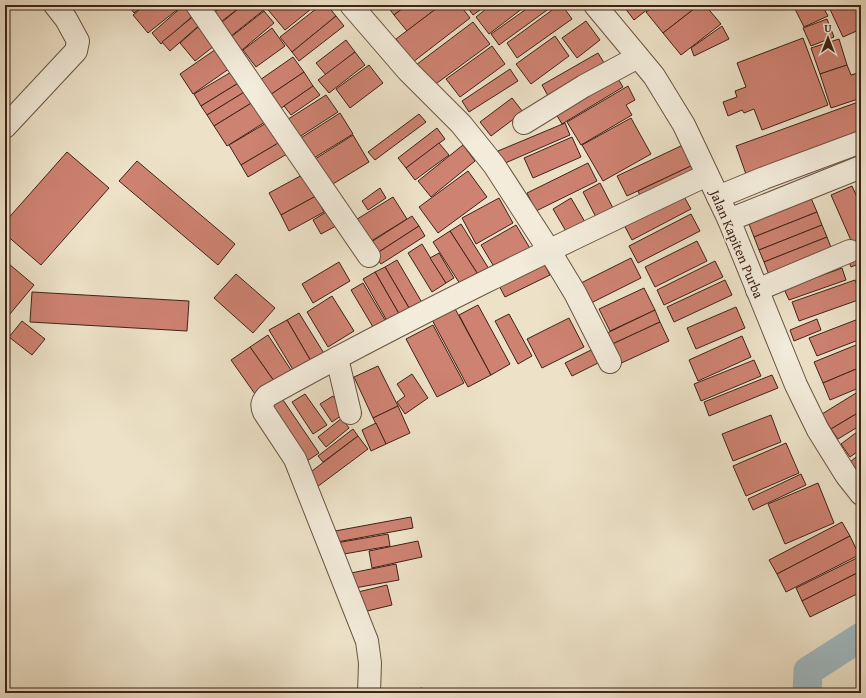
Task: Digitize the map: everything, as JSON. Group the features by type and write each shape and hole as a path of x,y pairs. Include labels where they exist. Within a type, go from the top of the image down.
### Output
{"street":[{"path":"5,127 76,51 78,41 66,19 54,5"},
{"path":"197,5 369,256"},
{"path":"351,5 408,71 461,124 494,165 575,293 610,362"},
{"name":"Jalan Kapiten Purba","path":"595,5 654,76 684,125 729,220 796,385 818,430 846,475 861,494"},
{"path":"524,123 584,86 638,57"},
{"path":"718,197 764,178 861,142"},
{"path":"729,220 861,167"},
{"path":"368,693 370,663 367,641 295,459 264,412 261,406 262,401 267,396 337,358 549,250 707,175"},
{"path":"757,290 850,251"},
{"path":"337,358 350,413"}],"building":[{"path":"128,5 144,5 134,13"},
{"path":"145,5 174,5 178,9 148,33 133,15"},
{"path":"184,5 188,5 196,13 161,44 152,33"},
{"path":"203,5 224,5 211,15"},
{"path":"224,5 243,5 218,24 211,15"},
{"path":"243,5 262,5 265,9 231,36 221,23"},
{"path":"264,5 316,5 285,30"},
{"path":"321,5 327,5 336,16 292,52 280,37"},
{"path":"390,5 407,5 394,15 388,7"},
{"path":"407,5 441,5 407,31 394,15"},
{"path":"441,5 460,5 470,18 413,62 396,39"},
{"path":"466,5 487,5 473,15"},
{"path":"491,5 527,5 489,34 476,17"},
{"path":"532,5 554,5 499,45 491,34"},
{"path":"559,5 562,5 572,19 517,58 507,43"},
{"path":"628,5 653,5 634,20 625,8"},
{"path":"656,5 699,5 663,33 646,12"},
{"path":"699,5 705,5 721,24 681,55 663,33"},
{"path":"793,5 822,5 828,16 804,27"},
{"path":"828,5 859,5 861,9 861,29 843,37"},
{"path":"264,11 274,23 242,50 231,37"},
{"path":"196,14 203,22 170,51 162,42"},
{"path":"336,16 344,26 299,61 292,52"},
{"path":"827,19 834,37 811,46 803,28"},
{"path":"586,21 600,40 577,58 562,38"},
{"path":"473,22 490,44 433,86 416,65"},
{"path":"722,26 729,39 694,56 691,48"},
{"path":"198,27 214,46 195,61 180,43"},
{"path":"272,28 285,46 256,67 243,50"},
{"path":"555,36 569,56 531,84 516,64"},
{"path":"803,38 828,105 762,130 754,109 744,113 742,110 728,116 723,102 737,97 735,91 746,87 737,63"},
{"path":"839,39 847,65 820,74 811,48"},
{"path":"346,40 355,52 326,75 316,63"},
{"path":"492,46 505,64 460,97 446,79"},
{"path":"219,47 233,66 193,94 180,74"},
{"path":"355,52 365,65 329,93 318,80"},
{"path":"598,53 609,71 552,103 542,85"},
{"path":"293,57 304,72 267,97 257,82"},
{"path":"369,65 383,83 350,108 336,89"},
{"path":"847,65 851,75 861,72 861,98 831,108 820,74"},
{"path":"510,69 518,81 469,112 462,101"},
{"path":"233,71 240,82 201,106 194,94"},
{"path":"304,72 313,86 277,111 267,97"},
{"path":"614,72 623,87 562,124 553,109"},
{"path":"240,82 246,91 207,115 201,106"},
{"path":"313,86 320,95 291,115 284,106"},
{"path":"628,86 635,100 626,105 632,115 581,145 567,122"},
{"path":"246,91 253,102 214,126 207,115"},
{"path":"326,95 338,112 293,141 282,123"},
{"path":"512,98 523,112 491,136 480,122"},
{"path":"861,101 861,136 747,177 736,146"},
{"path":"253,102 265,122 227,146 214,126"},
{"path":"340,113 353,134 309,161 296,141"},
{"path":"419,114 426,122 375,160 368,152"},
{"path":"631,118 651,154 603,181 582,145"},
{"path":"268,122 280,142 241,165 229,145"},
{"path":"565,123 570,135 503,164 498,151"},
{"path":"437,128 445,139 406,168 398,158"},
{"path":"353,135 369,162 328,187 312,161"},
{"path":"572,137 581,157 533,178 524,158"},
{"path":"280,142 287,154 248,177 241,165"},
{"path":"439,143 449,155 415,180 406,168"},
{"path":"463,145 475,161 431,197 418,181"},
{"path":"683,145 693,165 627,196 617,176"},
{"path":"67,152 109,188 41,265 5,234 5,222"},
{"path":"137,161 235,244 218,265 119,181"},
{"path":"588,163 597,181 536,211 527,193"},
{"path":"693,165 698,177 643,202 638,191"},
{"path":"468,171 487,197 438,233 419,207"},
{"path":"304,174 316,196 281,215 269,193"},
{"path":"600,183 615,212 598,221 583,192"},
{"path":"852,186 861,206 861,242 853,245 831,195"},
{"path":"380,188 386,198 368,210 362,201"},
{"path":"682,193 691,209 632,240 623,223"},
{"path":"316,196 324,212 289,231 281,215"},
{"path":"393,197 407,219 368,243 354,221"},
{"path":"499,198 513,223 476,244 462,218"},
{"path":"571,198 585,222 567,233 553,209"},
{"path":"811,198 817,212 754,237 749,224"},
{"path":"328,211 336,226 321,234 313,220"},
{"path":"817,212 822,225 759,250 754,237"},
{"path":"691,214 700,231 638,263 629,246"},
{"path":"412,216 419,226 374,255 368,244"},
{"path":"461,224 489,269 479,276 450,231"},
{"path":"516,225 531,250 496,270 481,245"},
{"path":"822,225 827,237 764,262 759,250"},
{"path":"419,226 425,236 381,264 374,255"},
{"path":"450,231 479,276 462,287 433,242"},
{"path":"827,237 832,250 769,275 764,262"},
{"path":"697,241 707,261 655,287 645,267"},
{"path":"422,244 446,283 432,292 408,253"},
{"path":"439,253 454,278 446,283 430,258"},
{"path":"861,254 861,263 851,267 848,260"},
{"path":"631,258 641,278 587,305 577,285"},
{"path":"397,260 424,306 412,313 385,267"},
{"path":"542,260 550,275 505,297 497,282"},
{"path":"715,261 723,277 664,305 657,290"},
{"path":"339,262 350,281 313,303 302,284"},
{"path":"9,264 34,285 5,320 5,269"},
{"path":"385,267 412,313 402,319 375,272"},
{"path":"842,268 846,280 789,300 784,289"},
{"path":"375,272 402,319 390,326 363,279"},
{"path":"236,274 275,308 253,333 214,298"},
{"path":"725,280 732,295 674,322 667,307"},
{"path":"855,280 861,299 799,321 792,302"},
{"path":"363,283 388,325 376,332 351,290"},
{"path":"644,288 655,310 610,331 599,309"},
{"path":"32,292 189,301 187,331 30,322"},
{"path":"332,296 354,331 328,347 307,312"},
{"path":"453,305 491,375 468,387 430,316"},
{"path":"478,305 510,364 491,375 459,315"},
{"path":"736,307 745,328 696,349 687,328"},
{"path":"655,310 660,322 606,347 601,336"},
{"path":"299,313 325,355 312,363 287,320"},
{"path":"509,314 532,356 518,364 495,321"},
{"path":"569,318 584,347 542,368 527,339"},
{"path":"861,318 861,339 817,356 809,338"},
{"path":"817,319 821,330 794,341 790,330"},
{"path":"287,320 312,363 295,373 269,330"},
{"path":"22,321 45,339 32,355 9,337"},
{"path":"660,322 669,341 615,366 606,347"},
{"path":"433,325 464,383 437,397 406,339"},
{"path":"268,335 291,370 274,381 250,347"},
{"path":"742,336 751,357 698,381 689,360"},
{"path":"861,343 861,367 823,383 814,362"},
{"path":"250,347 274,381 255,394 231,360"},
{"path":"591,350 598,363 572,376 565,363"},
{"path":"754,360 761,376 701,401 694,384"},
{"path":"378,366 398,406 373,418 354,377"},
{"path":"861,367 861,387 830,400 823,383"},
{"path":"412,374 428,398 405,414 397,402 405,396 397,384"},
{"path":"772,375 778,388 709,416 704,402"},
{"path":"861,390 861,411 831,429 822,414"},
{"path":"305,394 327,425 313,434 292,402"},
{"path":"333,396 345,413 332,422 320,404"},
{"path":"281,397 319,453 304,463 266,407"},
{"path":"398,406 410,433 386,444 373,418"},
{"path":"861,411 861,425 838,439 831,429"},
{"path":"771,415 781,442 733,461 722,434"},
{"path":"342,418 349,428 326,447 318,437"},
{"path":"376,423 386,444 371,451 362,430"},
{"path":"353,429 358,436 323,462 318,456"},
{"path":"861,429 861,449 850,457 841,444"},
{"path":"358,436 368,449 317,487 308,474"},
{"path":"786,443 799,473 746,496 733,466"},
{"path":"861,453 861,471 858,473 850,462"},
{"path":"801,474 806,485 753,510 748,499"},
{"path":"818,483 834,523 785,544 768,504"},
{"path":"411,517 413,528 337,542 335,531"},
{"path":"842,522 850,536 777,574 769,560"},
{"path":"388,534 390,546 338,555 336,543"},
{"path":"850,536 859,555 786,592 777,574"},
{"path":"418,541 422,557 372,568 369,551"},
{"path":"861,556 861,571 802,601 796,588"},
{"path":"396,564 399,580 349,589 346,574"},
{"path":"861,571 861,592 810,617 802,601"},
{"path":"387,585 392,605 359,613 354,593"},
{"path":"422,688 423,693 402,693"}],"waterway":[{"path":"807,693 808,671 861,637"}]}
